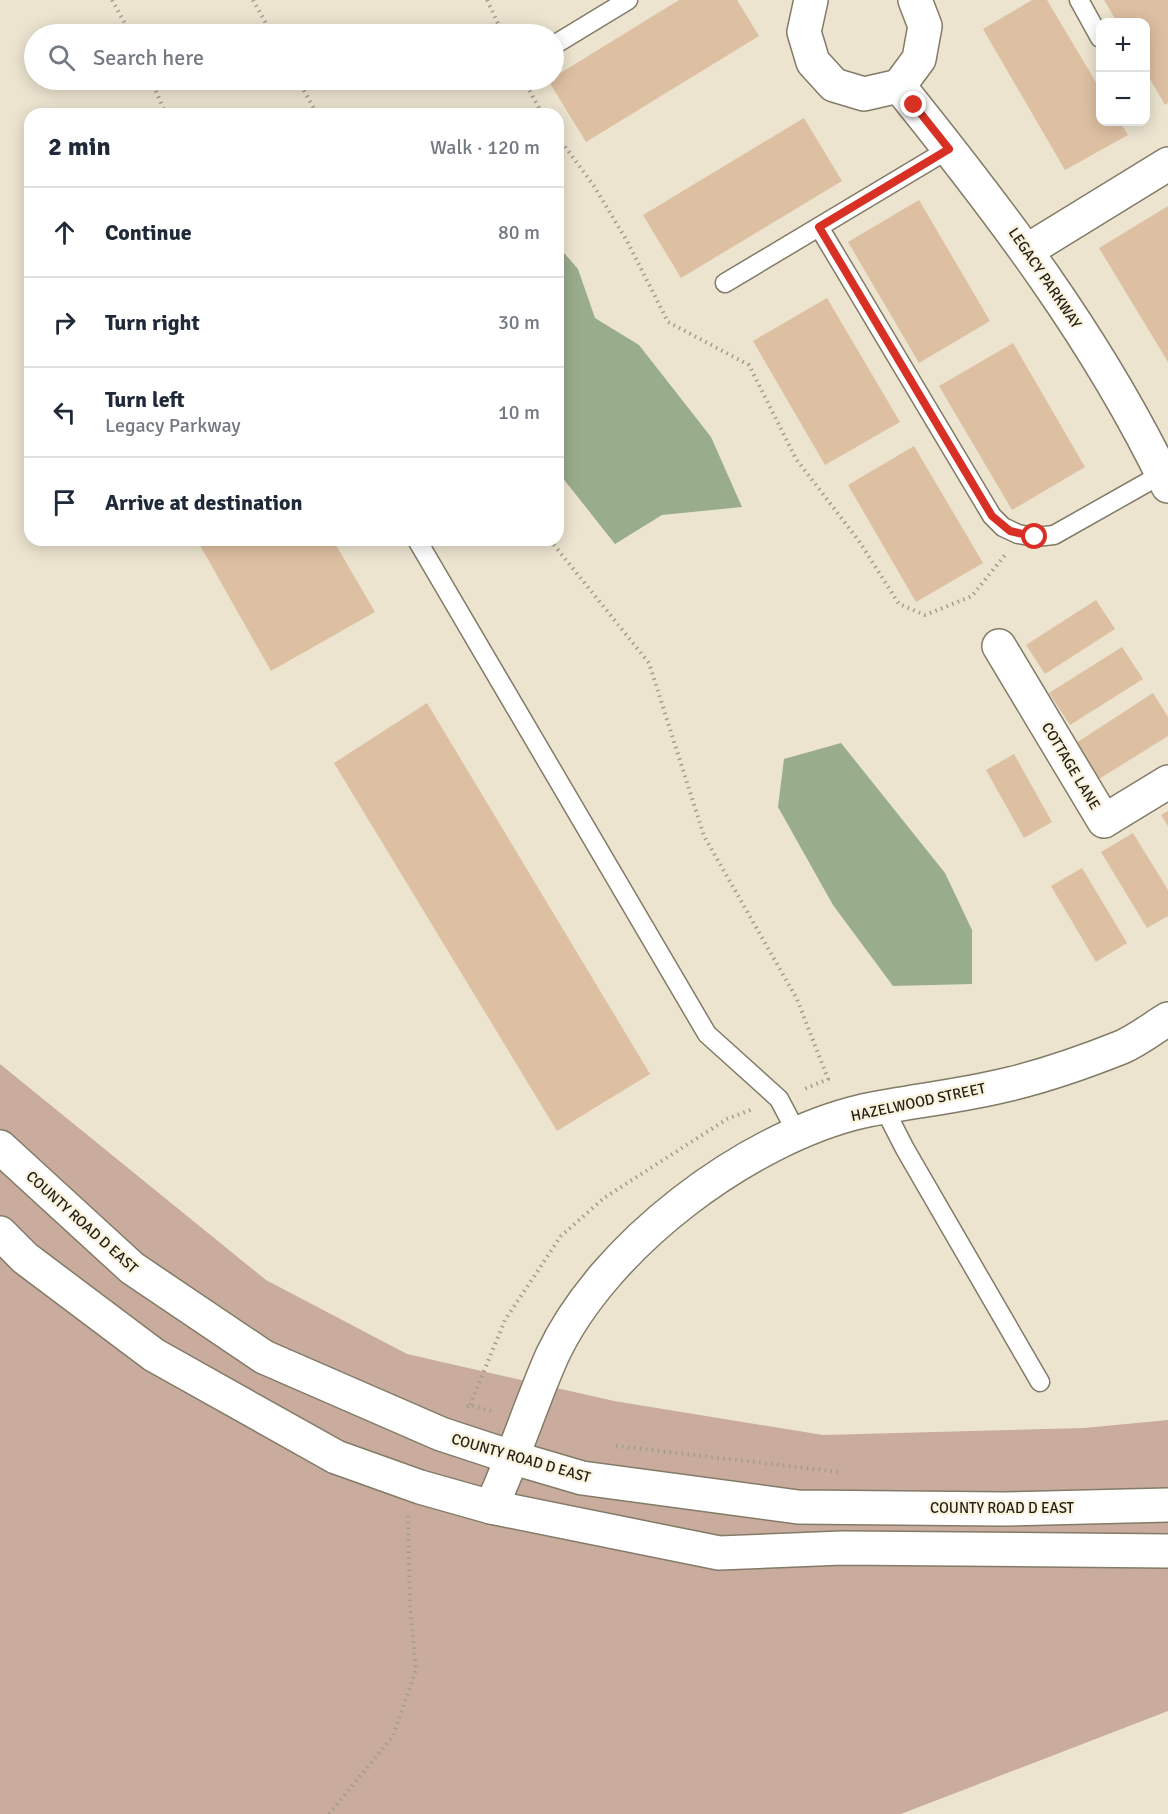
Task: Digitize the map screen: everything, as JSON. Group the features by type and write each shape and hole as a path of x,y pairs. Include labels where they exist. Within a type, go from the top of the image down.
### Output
{"street":[{"path":"811,0 804,32 813,62 834,85 864,94 899,86 919,59 925,26 918,1"},
{"name":"LEGACY PARKWAY","path":"899,86 1028,250 1091,346 1165,480"},
{"path":"1028,250 1168,164"},
{"name":"COTTAGE LANE","path":"999,646 1104,821 1168,782"},
{"name":"HAZELWOOD STREET","path":"491,1507 514,1458 553,1356 574,1317 601,1280 650,1228 708,1183 750,1158 798,1135 862,1112 1011,1084 1124,1046 1168,1019"},
{"name":"COUNTY ROAD D EAST","path":"0,1147 132,1268 264,1356 441,1434 514,1458 582,1478 798,1507 1004,1509 1168,1505"},
{"path":"0,1233 25,1258 154,1355 336,1458 491,1507 719,1552 842,1548 1168,1551"}],"lane":[{"path":"564,39 628,0"},
{"path":"1079,0 1096,29"},
{"path":"725,283 949,149"},
{"path":"819,227 992,516 1003,527 1018,534 1035,537 1054,535 1165,480"},
{"path":"421,546 707,1034 779,1099 798,1135"},
{"path":"884,1108 904,1149 1040,1382"}],"path":[{"path":"112,0 125,24"},
{"path":"253,0 266,24"},
{"path":"486,0 498,24"},
{"path":"155,90 163,108"},
{"path":"304,90 314,108"},
{"path":"529,90 539,108"},
{"path":"564,144 594,186 627,241 668,322 749,365 796,459 860,541 899,604 925,615 972,596 999,566 1018,534"}],"shaded area":[{"path":"564,253 578,269 595,318 639,345 711,437 742,507 662,515 615,544 564,480"},
{"path":"841,743 945,873 972,930 972,984 893,986 833,905 778,807 784,759"},
{"path":"0,1064 266,1280 407,1354 614,1401 823,1435 1084,1428 1168,1420 1168,1711 901,1814 0,1814"}],"building":[{"path":"679,0 737,0 759,36 586,142 554,90 564,90 564,71"},
{"path":"1032,0 1047,0 1096,82 1096,126 1122,126 1128,135 1065,170 983,29"},
{"path":"1104,0 1168,0 1168,103 1165,105 1150,79 1150,18 1115,18"},
{"path":"804,118 842,181 681,278 643,215"},
{"path":"919,200 990,321 919,363 848,242"},
{"path":"1168,206 1168,362 1099,248"},
{"path":"827,298 900,422 825,465 753,341"},
{"path":"1013,343 1085,467 1012,510 939,386"},
{"path":"914,446 983,563 916,602 848,485"},
{"path":"200,546 336,546 375,612 271,671"},
{"path":"1096,600 1115,629 1045,674 1026,645"},
{"path":"1122,647 1143,679 1070,725 1049,693"},
{"path":"1153,693 1168,717 1168,736 1099,779 1076,743"},
{"path":"427,703 650,1074 557,1131 334,763"},
{"path":"1014,754 1052,822 1024,838 986,770"},
{"path":"1168,811 1168,826 1161,815"},
{"path":"1133,833 1168,890 1168,916 1147,928 1101,852"},
{"path":"1082,868 1127,943 1096,962 1051,886"}],"route":[{"path":"914,105 949,149 819,227 992,516 1010,531 1035,537"}]}
